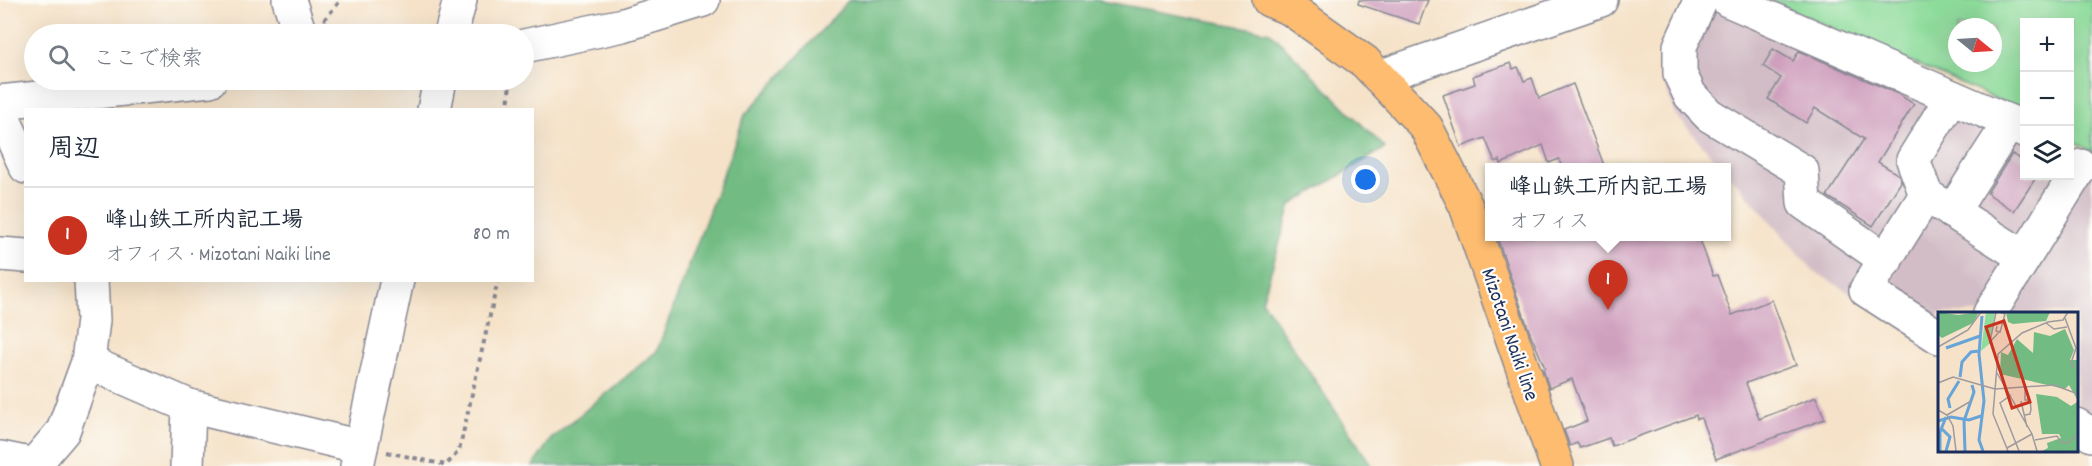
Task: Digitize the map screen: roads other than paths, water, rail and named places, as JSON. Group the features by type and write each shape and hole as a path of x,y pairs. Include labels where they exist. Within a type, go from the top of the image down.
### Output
{"main road":[{"name":"Mizotani Naiki line","path":"1269,0 1291,9 1365,62 1426,127 1466,206 1557,466"}],"street":[{"path":"289,0 297,24"},
{"path":"454,24 460,0"},
{"path":"534,44 623,25 703,0"},
{"path":"1379,77 1601,0"},
{"path":"1701,0 1680,46 1680,74 1690,95 1709,115 1802,171 1804,203 1886,260"},
{"path":"1728,0 2017,127 1886,260 1866,290 1938,336"},
{"path":"0,102 115,90"},
{"path":"434,108 438,90"},
{"path":"1952,97 1913,160 1939,204 2024,257"},
{"path":"0,111 24,163"},
{"path":"1991,312 2081,166"},
{"path":"0,254 24,256"},
{"path":"0,458 34,465 63,431 88,362 93,320 91,282"},
{"path":"88,362 189,406 359,457 397,282"},
{"path":"187,466 189,406"},
{"path":"2077,426 2092,435"}],"place":[{"name":"峰山鉄工所内記工場","path":"1608,310"}]}
